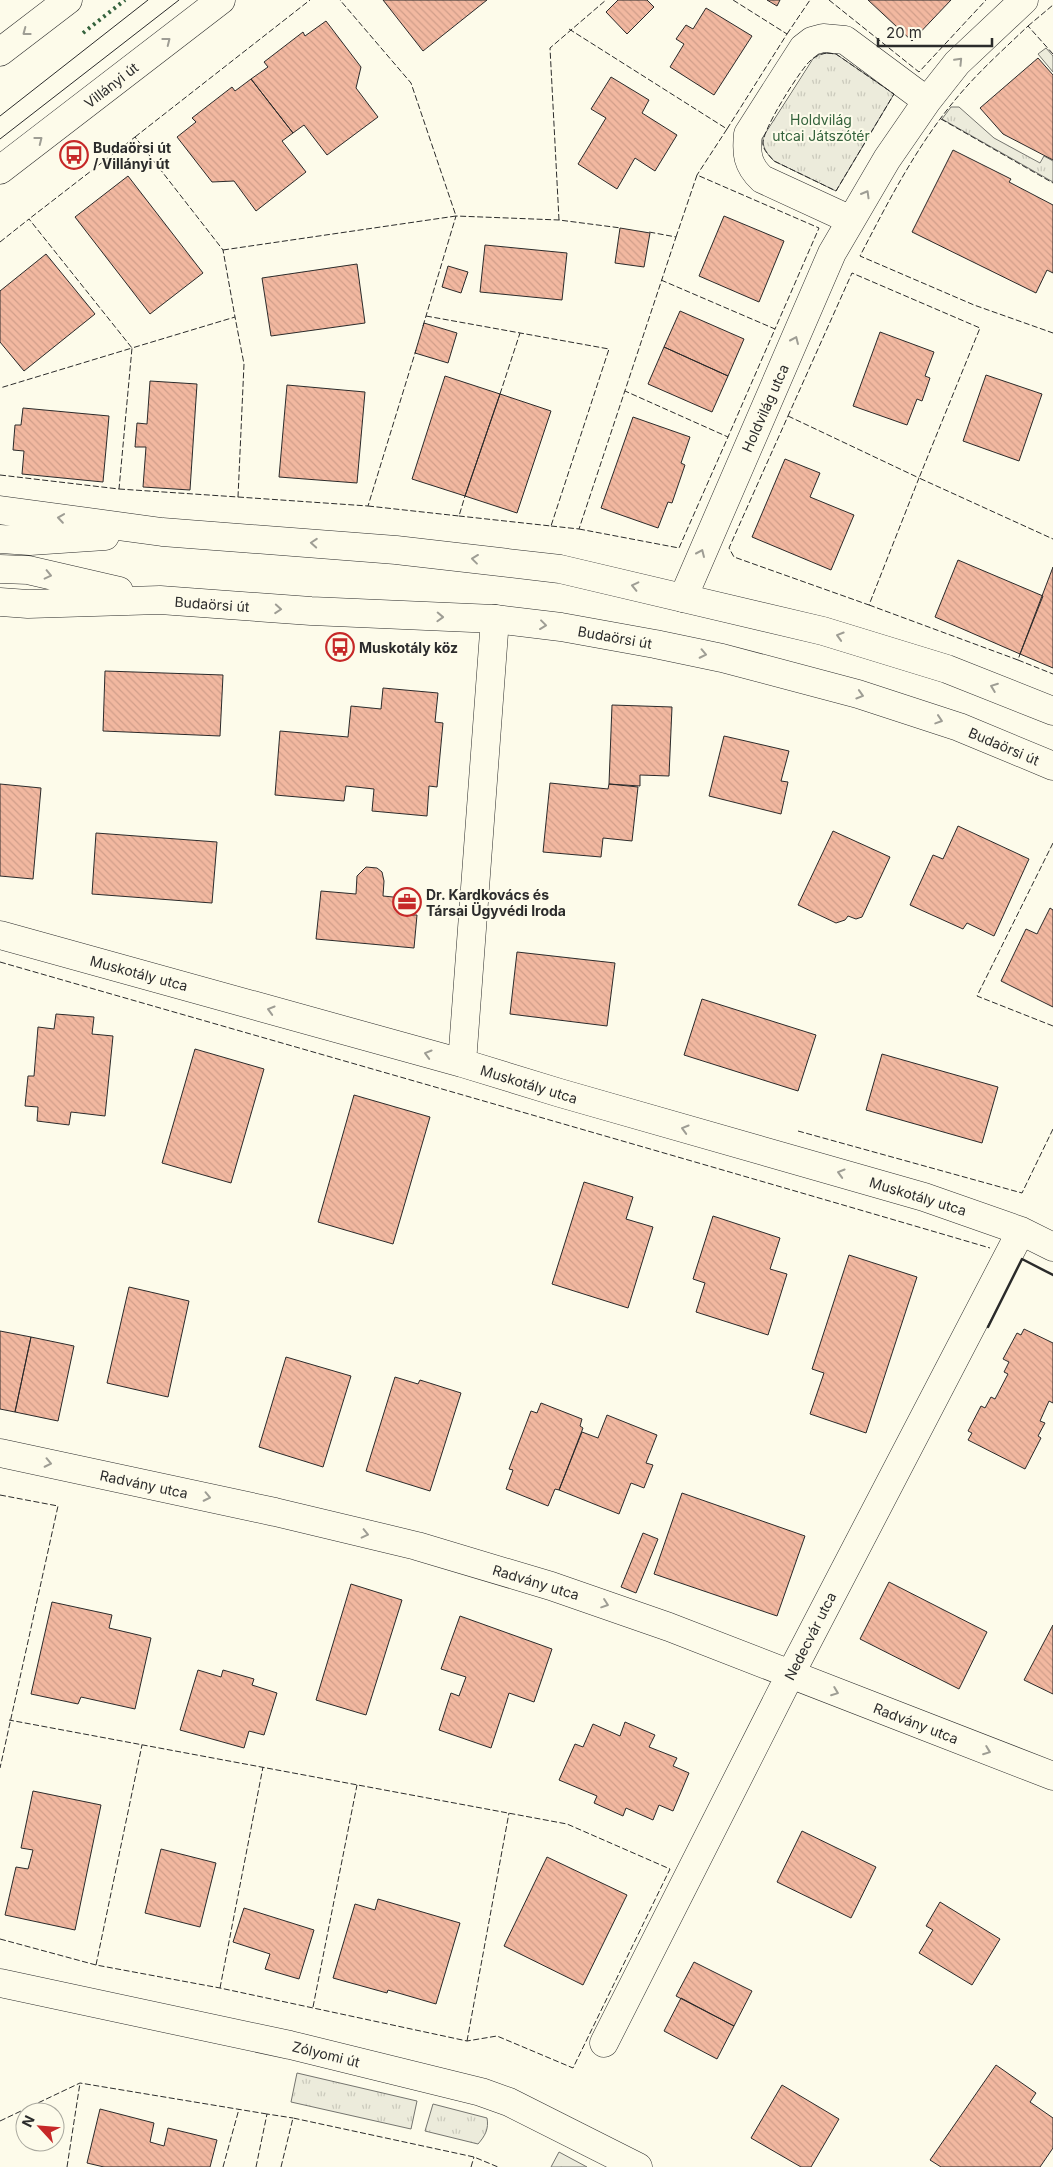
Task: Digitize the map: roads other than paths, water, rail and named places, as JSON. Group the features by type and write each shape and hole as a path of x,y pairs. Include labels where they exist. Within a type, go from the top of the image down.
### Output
{"street":[{"path":"0,52 68,0"},
{"name":"Villányi út","path":"0,170 221,0"},
{"name":"Holdvilág utca","path":"683,598 832,253 887,159 927,101 957,63 1024,0"},
{"path":"851,220 762,179 752,170 747,146 748,134 803,48 812,40 834,38 845,40 927,101"},
{"path":"0,510 162,532 396,550 560,569 842,637 947,669 1053,711"},
{"path":"0,539 30,541 162,532"},
{"name":"Budaörsi út","path":"0,568 28,570 160,600"},
{"name":"Budaörsi út","path":"0,602 28,604 160,600 311,611 495,619 561,627 722,658 849,691 959,727 1053,766"},
{"path":"462,1064 495,619"},
{"name":"Muskotály utca","path":"0,935 462,1064 560,1094 924,1197 1021,1231 1053,1247"},
{"name":"Nedecvár utca","path":"604,2043 790,1675 1021,1231"},
{"name":"Radvány utca","path":"0,1453 256,1508 417,1546 551,1586 669,1627 1053,1776"},
{"name":"Zólyomi út","path":"0,1983 290,2045 481,2092 509,2102 638,2167"}],"tram line":[{"path":"0,116 148,0"},
{"path":"0,139 179,0"}],"place":[{"name":"Budaörsi út / Villányi út","path":"74,155"},
{"name":"Muskotály köz","path":"340,647"},
{"name":"Dr. Kardkovács és Társai Ügyvédi Iroda","path":"407,902"}],"park label":[{"name":"Holdvilág utcai Játszótér","path":"821,128"}]}
